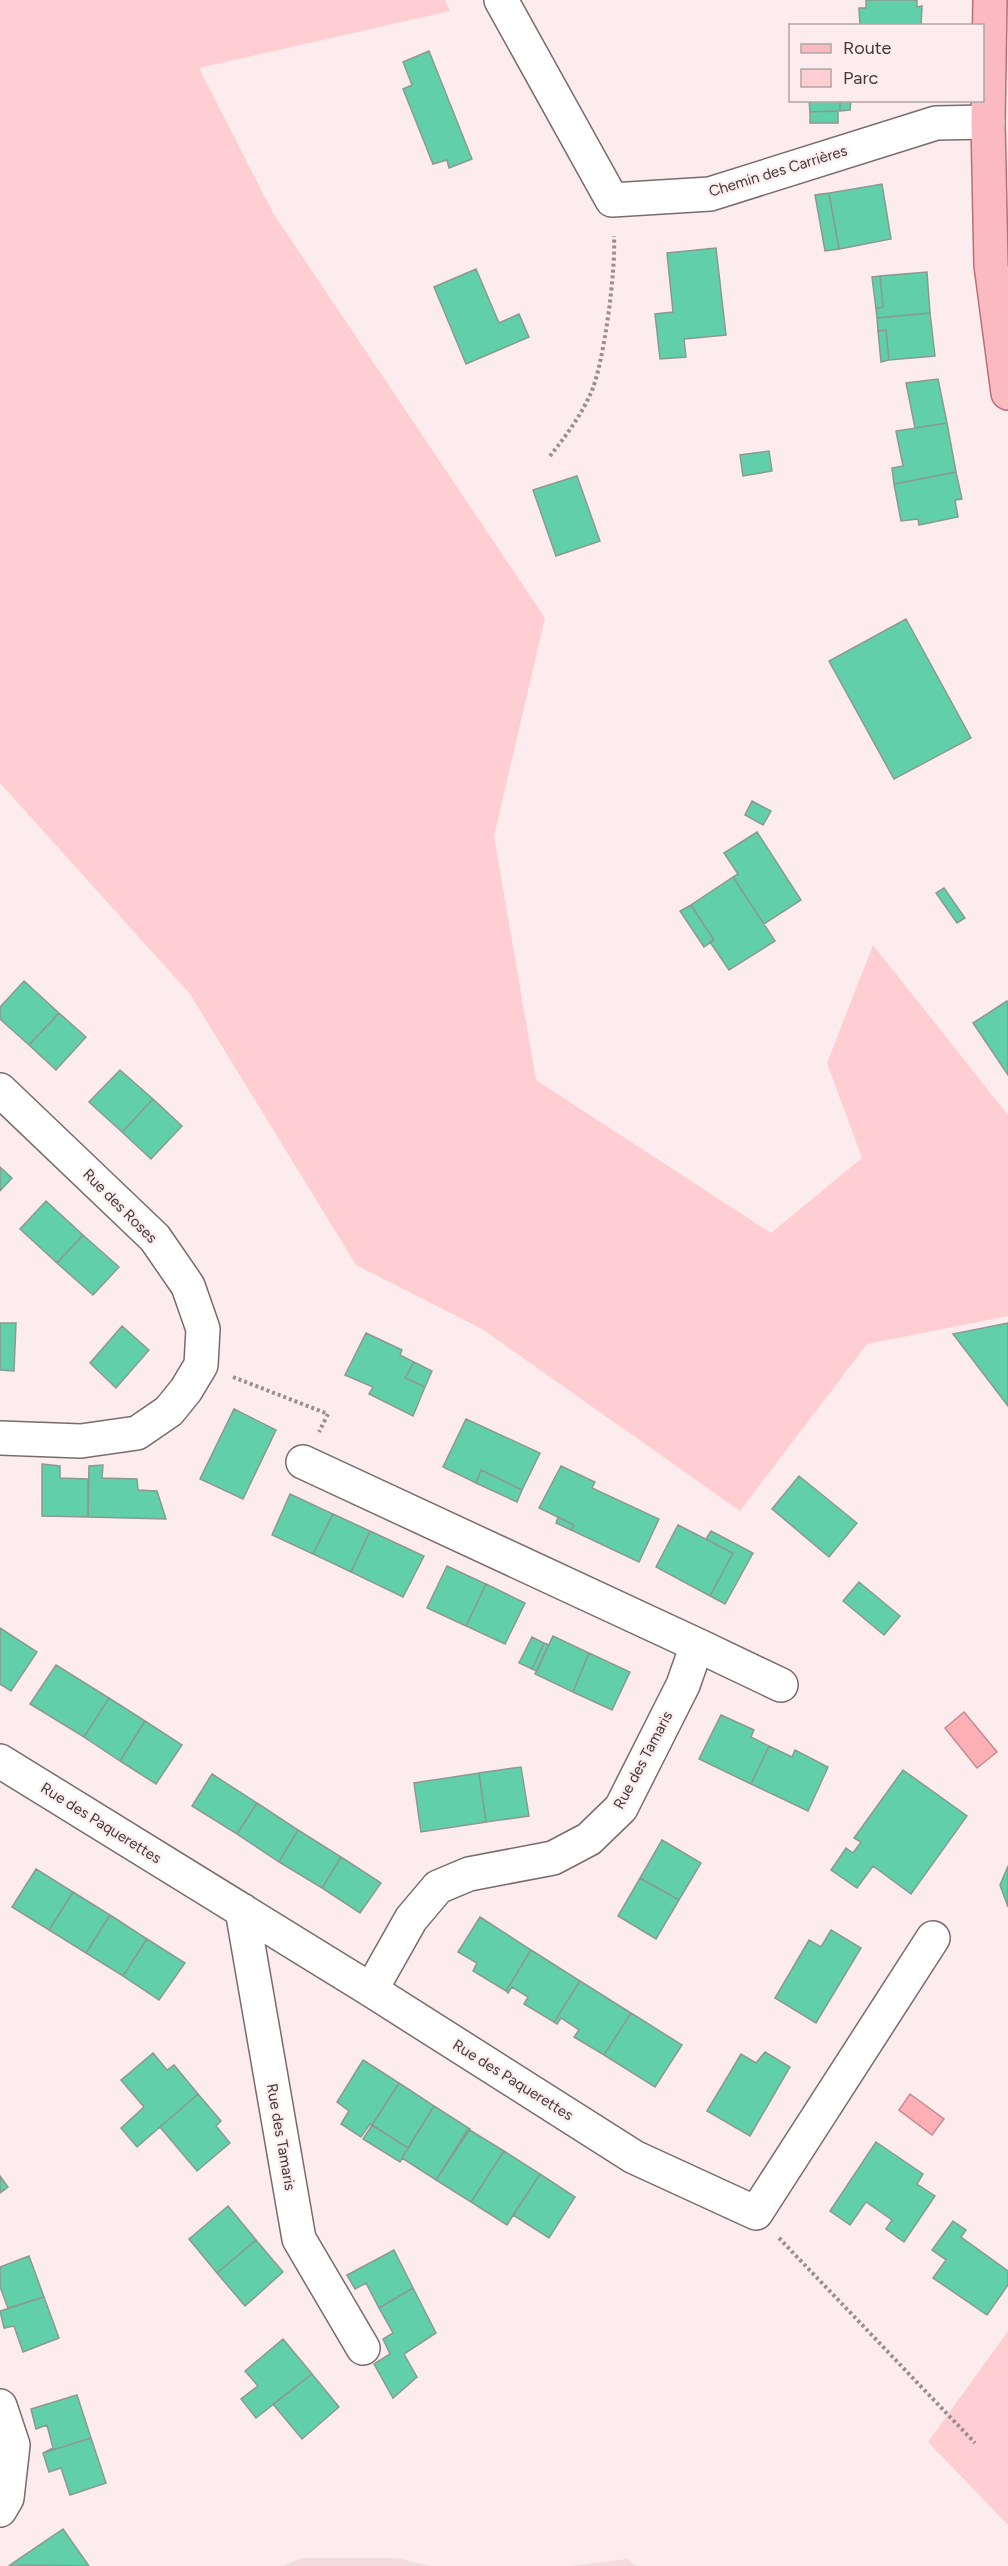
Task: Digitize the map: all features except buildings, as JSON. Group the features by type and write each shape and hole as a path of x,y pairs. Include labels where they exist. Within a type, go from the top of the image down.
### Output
{"main road":[{"path":"990,0 988,122 991,266 1008,393"}],"street":[{"path":"501,0 612,200"},
{"name":"Chemin des Carrières","path":"612,200 710,194 936,123 988,122"},
{"name":"Rue des Roses","path":"0,1090 155,1238 188,1286 203,1329 201,1365"},
{"path":"0,1438 81,1441 137,1433 170,1411 201,1365"},
{"path":"303,1462 781,1685"},
{"name":"Rue des Tamaris","path":"370,1990 411,1920 438,1887 469,1874 554,1858 589,1839 621,1808 683,1685 697,1646"},
{"name":"Rue des Paquerettes","path":"0,1761 242,1910 634,2157 756,2213"},
{"name":"Rue des Tamaris","path":"242,1910 299,2239 363,2348"},
{"path":"756,2213 933,1938"},
{"path":"0,2406 13,2445 7,2498 0,2510"}],"path":[{"path":"550,456 571,429 591,393 604,340 615,247 612,200"},
{"path":"201,1365 328,1414 303,1462"},
{"path":"756,2213 975,2443"}],"shaded area":[{"path":"964,1712 997,1752 977,1768 945,1728"},
{"path":"910,2094 944,2119 932,2135 899,2110"},
{"path":"301,2558 396,2558 431,2566 283,2566"},
{"path":"627,2559 636,2566 571,2566"}],"green space":[{"path":"0,0 445,0 450,11 199,68 273,213 545,618 494,836 536,1080 771,1233 862,1158 827,1063 873,945 1008,1115 1008,1316 867,1344 740,1511 482,1329 356,1265 190,994 0,783"},
{"path":"1008,2331 1008,2525 928,2442"}]}
